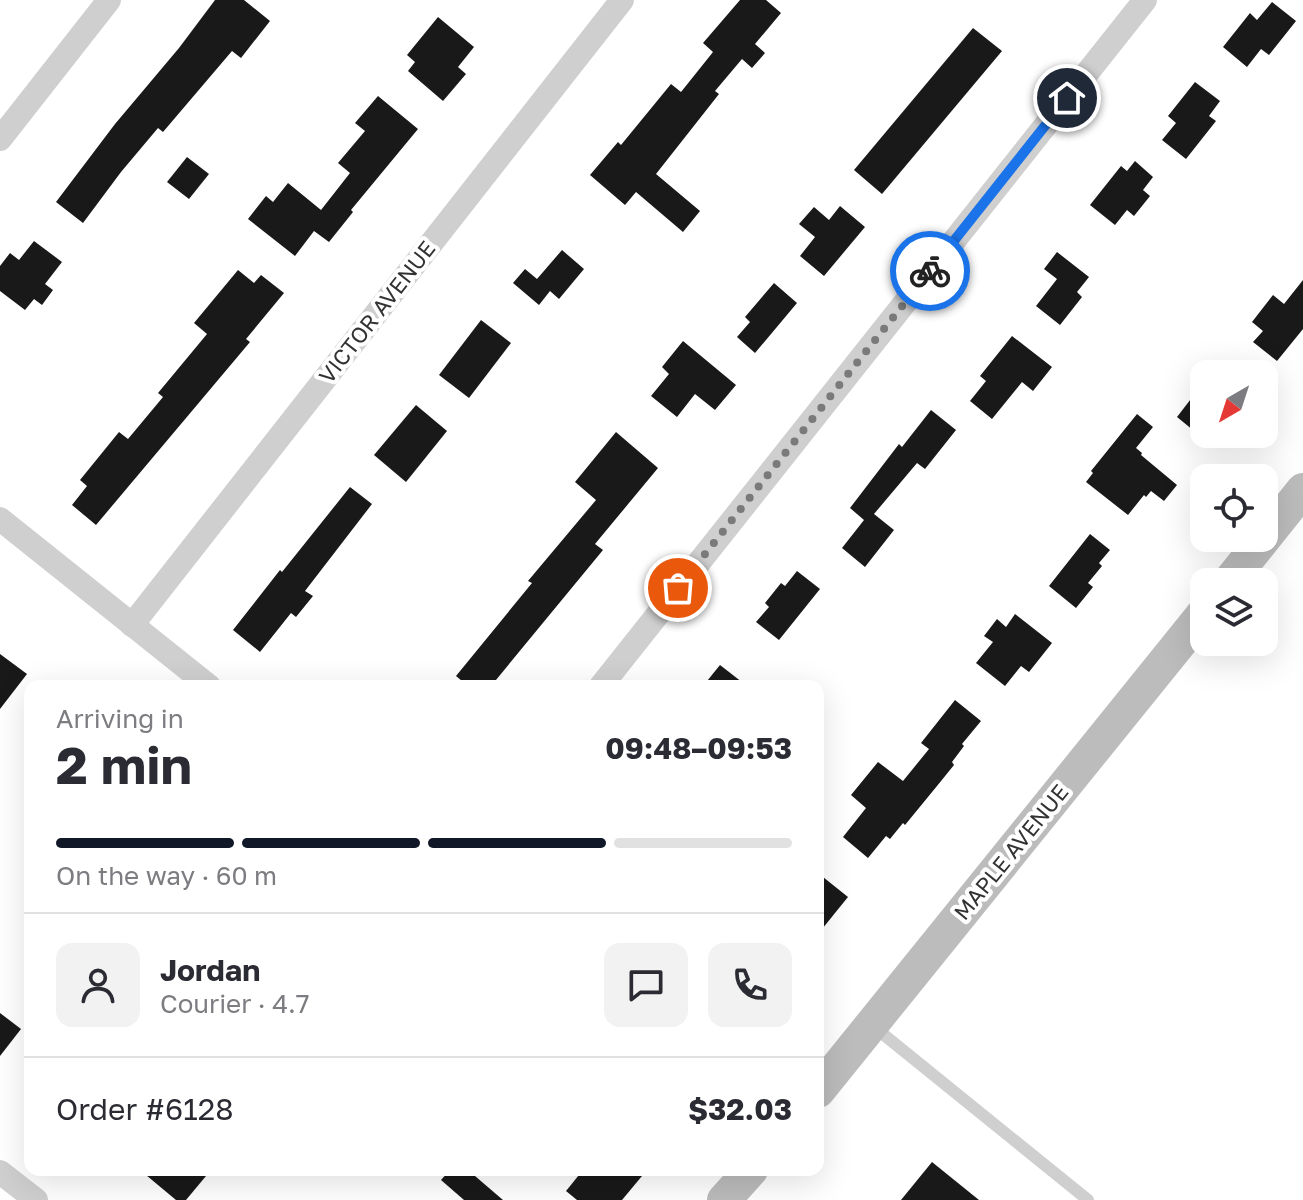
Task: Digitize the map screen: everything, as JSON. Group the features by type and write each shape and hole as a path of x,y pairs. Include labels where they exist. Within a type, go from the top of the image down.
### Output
{"street":[{"path":"0,139 109,0"},
{"name":"VICTOR AVENUE","path":"132,625 622,0"},
{"path":"606,680 1145,0"},
{"path":"1240,568 1303,490"},
{"path":"0,519 201,680"},
{"name":"MAPLE AVENUE","path":"824,1084 1190,630"},
{"path":"0,1172 36,1200"},
{"path":"724,1200 746,1176"}],"lane":[{"path":"871,1025 1088,1200"}],"building":[{"path":"215,0 244,0 270,21 241,58 232,51 163,132 158,128 83,223 56,202"},
{"path":"740,0 766,0 781,13 755,44 765,53 752,68 742,59 715,91 719,94 656,174 700,211 683,232 636,192 625,205 590,175 618,142 621,145 671,84 681,92 713,52 703,43"},
{"path":"1272,2 1296,21 1269,55 1261,49 1247,67 1223,47 1250,13 1257,20"},
{"path":"438,17 474,47 458,67 466,74 443,101 408,71 415,62 407,55"},
{"path":"973,28 1002,51 882,194 854,170"},
{"path":"1195,82 1220,101 1209,116 1216,121 1186,159 1162,140 1176,123 1168,116"},
{"path":"378,96 418,129 351,210 353,212 329,242 314,231 295,256 248,219 266,196 273,202 288,183 321,210 350,173 338,163 365,131 355,123"},
{"path":"187,157 209,174 189,199 167,182"},
{"path":"1135,161 1153,177 1143,190 1150,196 1134,216 1127,210 1115,225 1090,205 1121,166 1127,171"},
{"path":"840,206 865,227 824,276 800,256 815,237 799,224 814,207 829,220"},
{"path":"34,241 62,262 45,284 53,290 42,305 34,299 25,310 0,291 0,266 10,253 19,260"},
{"path":"562,250 584,269 559,299 550,291 539,305 513,283 525,269 537,279"},
{"path":"1057,252 1089,277 1077,292 1082,297 1060,325 1036,306 1057,279 1044,269"},
{"path":"238,270 254,283 261,275 284,293 246,339 250,342 96,525 72,505 87,486 80,480 119,432 128,439 163,397 158,393 207,334 194,323"},
{"path":"1303,280 1303,329 1276,360 1253,342 1263,331 1252,322 1273,295 1284,304"},
{"path":"774,283 797,303 755,353 737,337 750,322 745,317"},
{"path":"481,320 511,343 469,398 439,375"},
{"path":"1012,336 1052,367 1033,391 1022,382 992,419 970,401 986,381 980,376"},
{"path":"683,341 736,385 715,410 695,394 677,417 651,396 669,374 662,367"},
{"path":"1190,400 1190,428 1177,417"},
{"path":"416,405 447,431 406,482 374,455"},
{"path":"931,410 956,430 925,469 917,463 874,514 894,530 865,567 842,548 864,520 850,508 899,444 902,447"},
{"path":"1137,414 1153,427 1136,448 1177,485 1164,501 1151,491 1146,497 1144,495 1128,515 1086,482 1093,473 1091,471"},
{"path":"616,432 658,468 595,544 603,550 496,680 461,680 456,676 532,583 528,581 596,500 575,482"},
{"path":"350,487 372,504 305,591 313,596 296,617 291,613 260,652 233,630"},
{"path":"1090,534 1110,550 1088,583 1093,587 1076,608 1049,586"},
{"path":"797,571 820,589 779,640 756,622 769,607 765,603 781,583 785,586"},
{"path":"1015,614 1052,643 1029,672 1021,666 1005,686 976,663 993,642 984,636 997,619 1006,627"},
{"path":"0,654 27,674 0,709"},
{"path":"720,665 739,680 708,680"},
{"path":"955,700 981,721 962,744 964,746 952,762 954,765 905,825 903,823 890,839 886,836 868,858 843,837 866,808 851,795 878,762 903,781 929,749 921,743"},
{"path":"824,878 848,897 824,927"},
{"path":"0,1013 21,1029 0,1056"},
{"path":"932,1162 979,1200 901,1200"},
{"path":"147,1176 206,1176 186,1200 176,1200"},
{"path":"445,1176 475,1176 503,1200 464,1200 441,1180"},
{"path":"578,1176 642,1176 622,1200 577,1200 566,1191"}],"way so far":[{"path":"678,588 930,271"}],"route":[{"path":"930,271 1067,98"}]}
